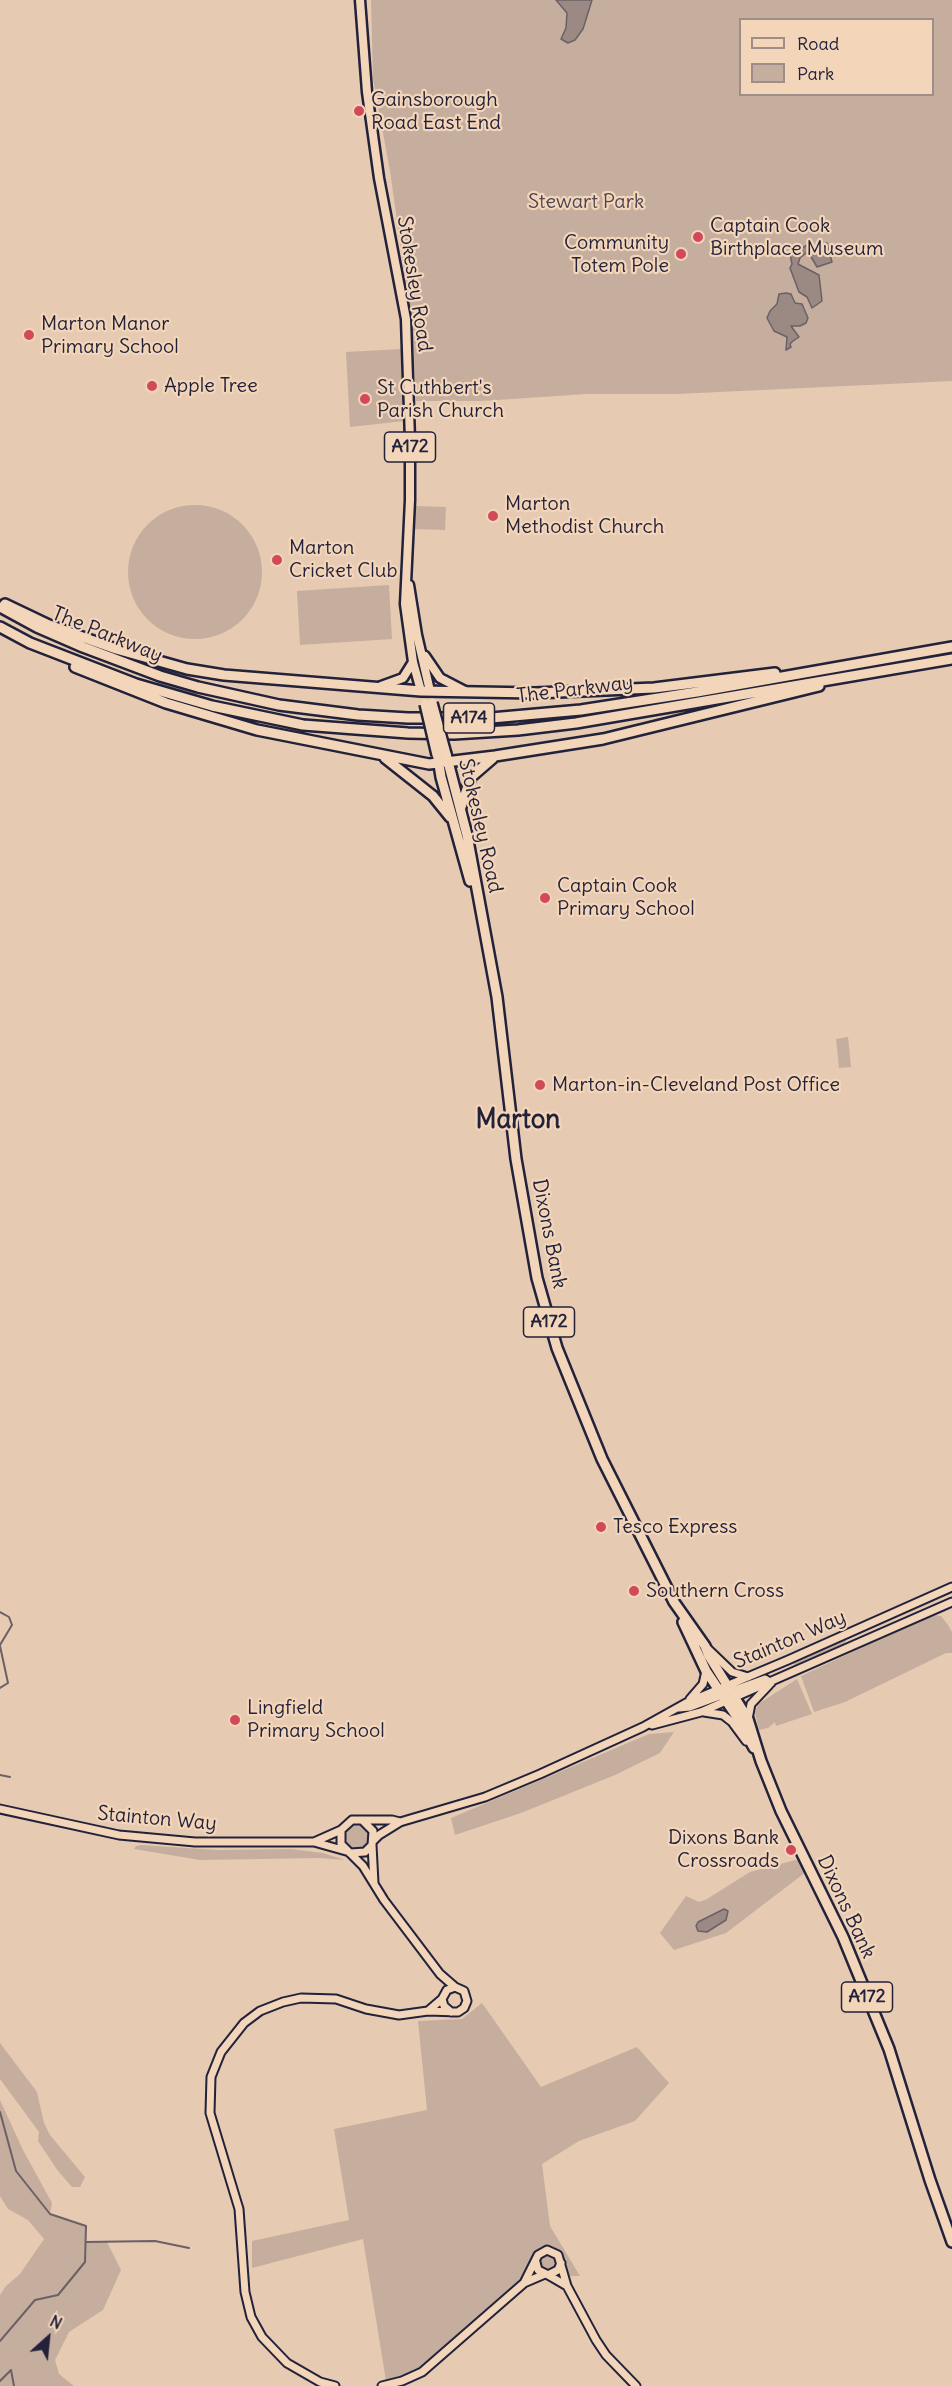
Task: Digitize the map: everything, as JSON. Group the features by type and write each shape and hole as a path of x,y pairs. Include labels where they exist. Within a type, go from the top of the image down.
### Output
{"highway":[{"path":"0,602 80,637 153,661 187,669 224,675 426,691"},
{"name":"The Parkway","path":"0,607 37,627 83,647 160,676 279,705 358,715 446,719 535,715 675,695 952,647"},
{"name":"The Parkway","path":"0,627 30,643 136,684 212,706 303,725 408,733 454,734 564,725 952,658"},
{"name":"A174","path":"30,643 79,669 166,703 214,718 257,730 382,756 429,764 443,759"},
{"name":"A174","path":"426,691 535,693 654,688 758,674 827,669"},
{"path":"443,759 495,756 603,739 809,690 841,678"},
{"name":"Stokesley Road","path":"426,691 443,759 461,808 462,836"},
{"name":"A174","path":"382,756 433,795 453,821"},
{"path":"461,808 471,777 478,768 495,756"},
{"name":"A172","path":"443,759 453,821 462,836"},
{"name":"Dixons Bank","path":"462,836 480,909 497,997 516,1159 537,1278 560,1358 588,1428 680,1612 705,1646 761,1761"},
{"name":"Dixons Bank","path":"680,1612 685,1629 705,1671 748,1719 761,1761 781,1811 843,1936 889,2049 952,2242"}],"main road":[{"name":"Stokesley Road","path":"360,0 367,92 379,178 406,319 410,415 405,604 413,662 426,691"},
{"name":"Stokesley Road","path":"407,575 426,691"},
{"name":"A174","path":"420,648 440,678 465,690"},
{"path":"377,686 403,678 413,662"}],"street":[{"name":"Stainton Way","path":"644,1727 701,1712 748,1677 952,1587"},
{"name":"Stainton Way","path":"771,1683 952,1602"},
{"name":"A172","path":"705,1646 732,1671 748,1677"},
{"path":"686,1703 703,1684 705,1671"},
{"path":"676,1708 690,1707 765,1679 771,1683 751,1704 748,1719"},
{"name":"Stainton Way","path":"373,1842 379,1835 400,1822 485,1797 644,1727 686,1703 727,1693"},
{"path":"701,1712 723,1715 732,1722 761,1761"},
{"name":"Stainton Way","path":"0,1809 119,1835 195,1842 314,1842 341,1830"},
{"name":"Stainton Way","path":"363,1821 400,1822"},
{"path":"335,2386 320,2382 287,2363 262,2337 251,2316 245,2292 239,2209 210,2113 211,2077 221,2052 240,2026 260,2011 283,2002 301,1998 336,1998 390,2014 428,2011 454,2012 464,2008 467,2001 464,1991 455,1987 440,1974 384,1900 363,1866 340,1840 341,1830 348,1822 363,1821 373,1831 374,1883"},
{"name":"Stainton Way","path":"314,1842 321,1846 349,1852"},
{"path":"349,1852 365,1852 373,1842"},
{"path":"440,1974 444,2006 454,2012"},
{"path":"428,2011 447,1990 455,1987"},
{"path":"382,2386 423,2372 524,2283 540,2253 547,2250 555,2252 561,2263 567,2286 606,2355 636,2386"},
{"path":"536,2262 538,2270 567,2286"},
{"path":"524,2283 558,2270 561,2263"}],"green space":[{"name":"Stewart Park","path":"371,0 952,0 952,381 677,394 586,394 482,401 416,401 412,324 414,320 410,312 390,171 373,79"},
{"path":"402,349 404,421 350,427 346,352"},
{"path":"195,505 221,510 243,524 257,546 262,572 257,598 243,620 221,634 195,639 169,634 147,620 133,598 128,572 133,546 147,524 169,510"},
{"path":"416,506 446,507 445,530 415,529"},
{"path":"389,585 392,639 300,645 297,591"},
{"path":"848,1037 851,1067 839,1068 836,1039"},
{"path":"931,1615 941,1616 952,1632 952,1653 946,1653 845,1702 814,1712 801,1676"},
{"path":"847,1639 842,1647 794,1665 793,1662"},
{"path":"797,1679 812,1714 776,1726 775,1722 768,1728 759,1730 755,1713 758,1704"},
{"path":"674,1732 660,1753 615,1775 521,1813 455,1835 451,1818 649,1734"},
{"path":"357,1824 362,1825 368,1831 368,1841 362,1847 357,1848 352,1847 346,1841 345,1836 346,1831 352,1825"},
{"path":"141,1845 217,1850 291,1849 323,1853 345,1860 320,1858 200,1860 134,1849"},
{"path":"799,1859 806,1872 726,1933 674,1950 660,1933 686,1896 699,1902 750,1872"},
{"path":"482,2003 541,2087 637,2047 669,2083 635,2121 579,2141 542,2164 550,2226 580,2276 527,2276 472,2326 415,2372 386,2381 363,2239 252,2268 252,2241 349,2220 334,2129 427,2110 418,2021 462,2019"},
{"path":"0,2043 37,2092 44,2123 50,2135 85,2177 80,2187 72,2187 58,2171 38,2141 39,2132 0,2079"},
{"path":"0,2100 23,2150 52,2203 50,2214 86,2226 86,2242 107,2242 121,2270 103,2310 69,2332 55,2360 59,2374 74,2386 0,2386 0,2295 6,2286 20,2274 44,2239 28,2220 8,2209 0,2196"}],"shaded area":[{"path":"556,0 592,0 583,29 575,40 568,43 561,39 566,28 567,13"},
{"path":"827,243 832,262 817,267 810,255 806,253 800,258 798,264 819,275 822,301 812,308 807,297 799,292 790,268 792,264 790,255 809,244 815,247"},
{"path":"779,294 791,294 795,303 802,304 808,318 806,323 800,326 791,326 799,337 786,350 787,337 774,331 767,318 777,304"},
{"path":"724,1909 728,1911 726,1920 707,1932 698,1931 696,1926 698,1922"}],"waterway":[{"path":"0,1612 9,1617 12,1625 0,1645"},
{"path":"0,1646 8,1683 0,1688"},
{"path":"0,1775 10,1777"},
{"path":"0,2112 16,2171 50,2214 86,2226 85,2262 58,2295 35,2300 0,2341"},
{"path":"86,2242 155,2241 189,2248"},
{"path":"0,2381 11,2370 14,2386"}],"place":[{"name":"Gainsborough Road East End","path":"359,111"},
{"name":"Captain Cook Birthplace Museum","path":"698,237"},
{"name":"Community Totem Pole","path":"681,254"},
{"name":"Marton Manor Primary School","path":"29,335"},
{"name":"Apple Tree","path":"152,386"},
{"name":"St Cuthbert's Parish Church","path":"365,399"},
{"name":"Marton Methodist Church","path":"493,516"},
{"name":"Marton Cricket Club","path":"277,560"},
{"name":"Captain Cook Primary School","path":"545,898"},
{"name":"Marton-in-Cleveland Post Office","path":"540,1085"},
{"name":"Tesco Express","path":"601,1527"},
{"name":"Southern Cross","path":"634,1591"},
{"name":"Lingfield Primary School","path":"235,1720"},
{"name":"Dixons Bank Crossroads","path":"791,1850"}],"district":[{"name":"Marton","path":"518,1121"}]}
